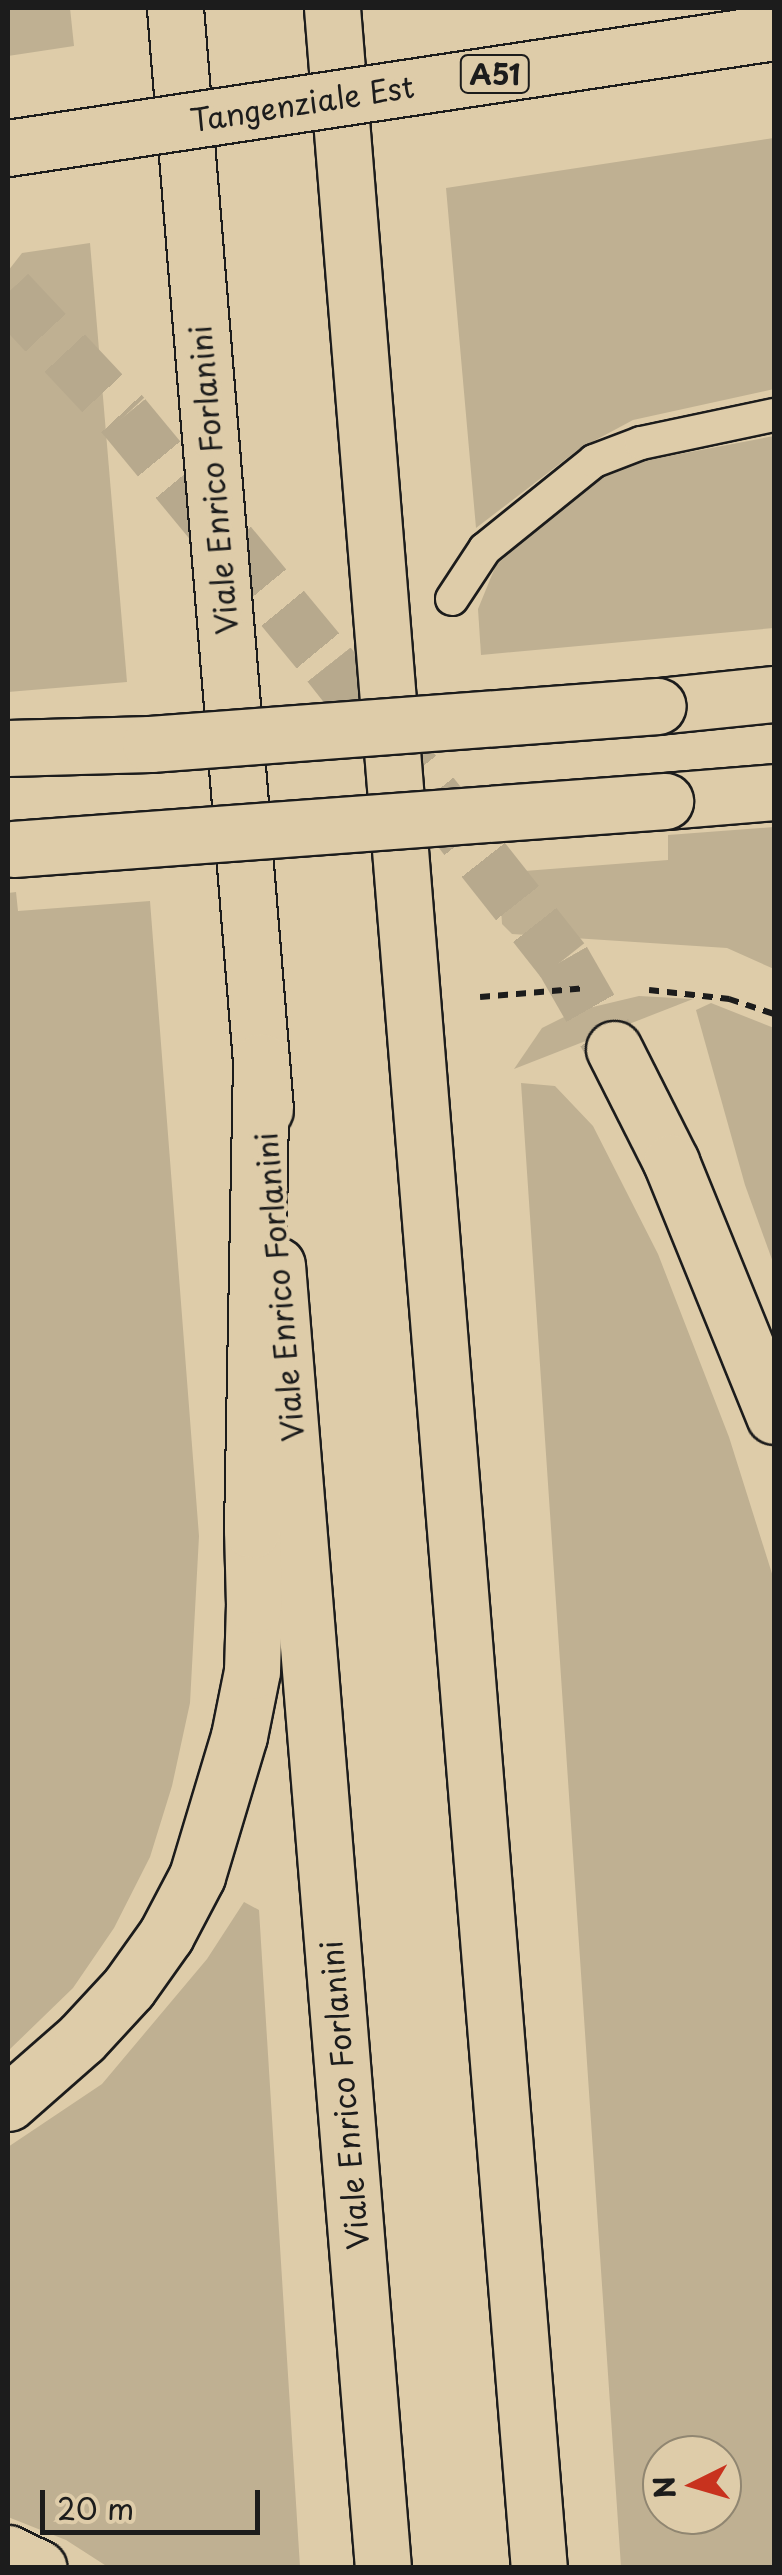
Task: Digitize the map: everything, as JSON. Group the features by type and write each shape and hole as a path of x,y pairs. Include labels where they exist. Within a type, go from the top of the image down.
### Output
{"main road":[{"name":"Viale Enrico Forlanini","path":"175,8 382,2568"},
{"path":"332,8 539,2568"},
{"name":"Tangenziale Est","path":"8,148 774,32"},
{"path":"8,748 168,743 774,694"},
{"path":"10,849 774,792"},
{"path":"614,1048 671,1162 774,1416"},
{"path":"8,2103 82,2038 129,1986 166,1935 197,1876 239,1736 252,1671 261,1061"},
{"path":"8,2554 39,2568"}],"lane":[{"path":"452,598 485,549 594,461 641,442 774,415"}],"shaded area":[{"path":"8,8 70,8 74,46 8,56"},
{"path":"774,138 774,389 633,420 579,449 476,528 446,188"},
{"path":"90,243 127,682 8,692 8,271 22,253"},
{"path":"774,436 774,628 481,655 478,609 496,565 599,476 643,461"},
{"path":"774,827 774,969 727,948 512,934 502,924 499,873 668,860 668,835"},
{"path":"16,892 18,911 150,901 199,1536 190,1703 172,1786 150,1857 114,1928 73,1988 8,2051 8,893"},
{"path":"639,996 693,999 514,1069 542,1028 576,1011"},
{"path":"711,1003 774,1028 774,1265 745,1185 696,1010"},
{"path":"521,1083 555,1086 593,1126 658,1254 729,1437 774,1580 774,2567 621,2567"},
{"path":"244,1902 259,1910 300,2567 108,2567 66,2540 8,2517 8,2147 102,2084 207,1959"}],"tunnel":[{"path":"8,292 124,416 329,664 563,960 614,1049"}]}
